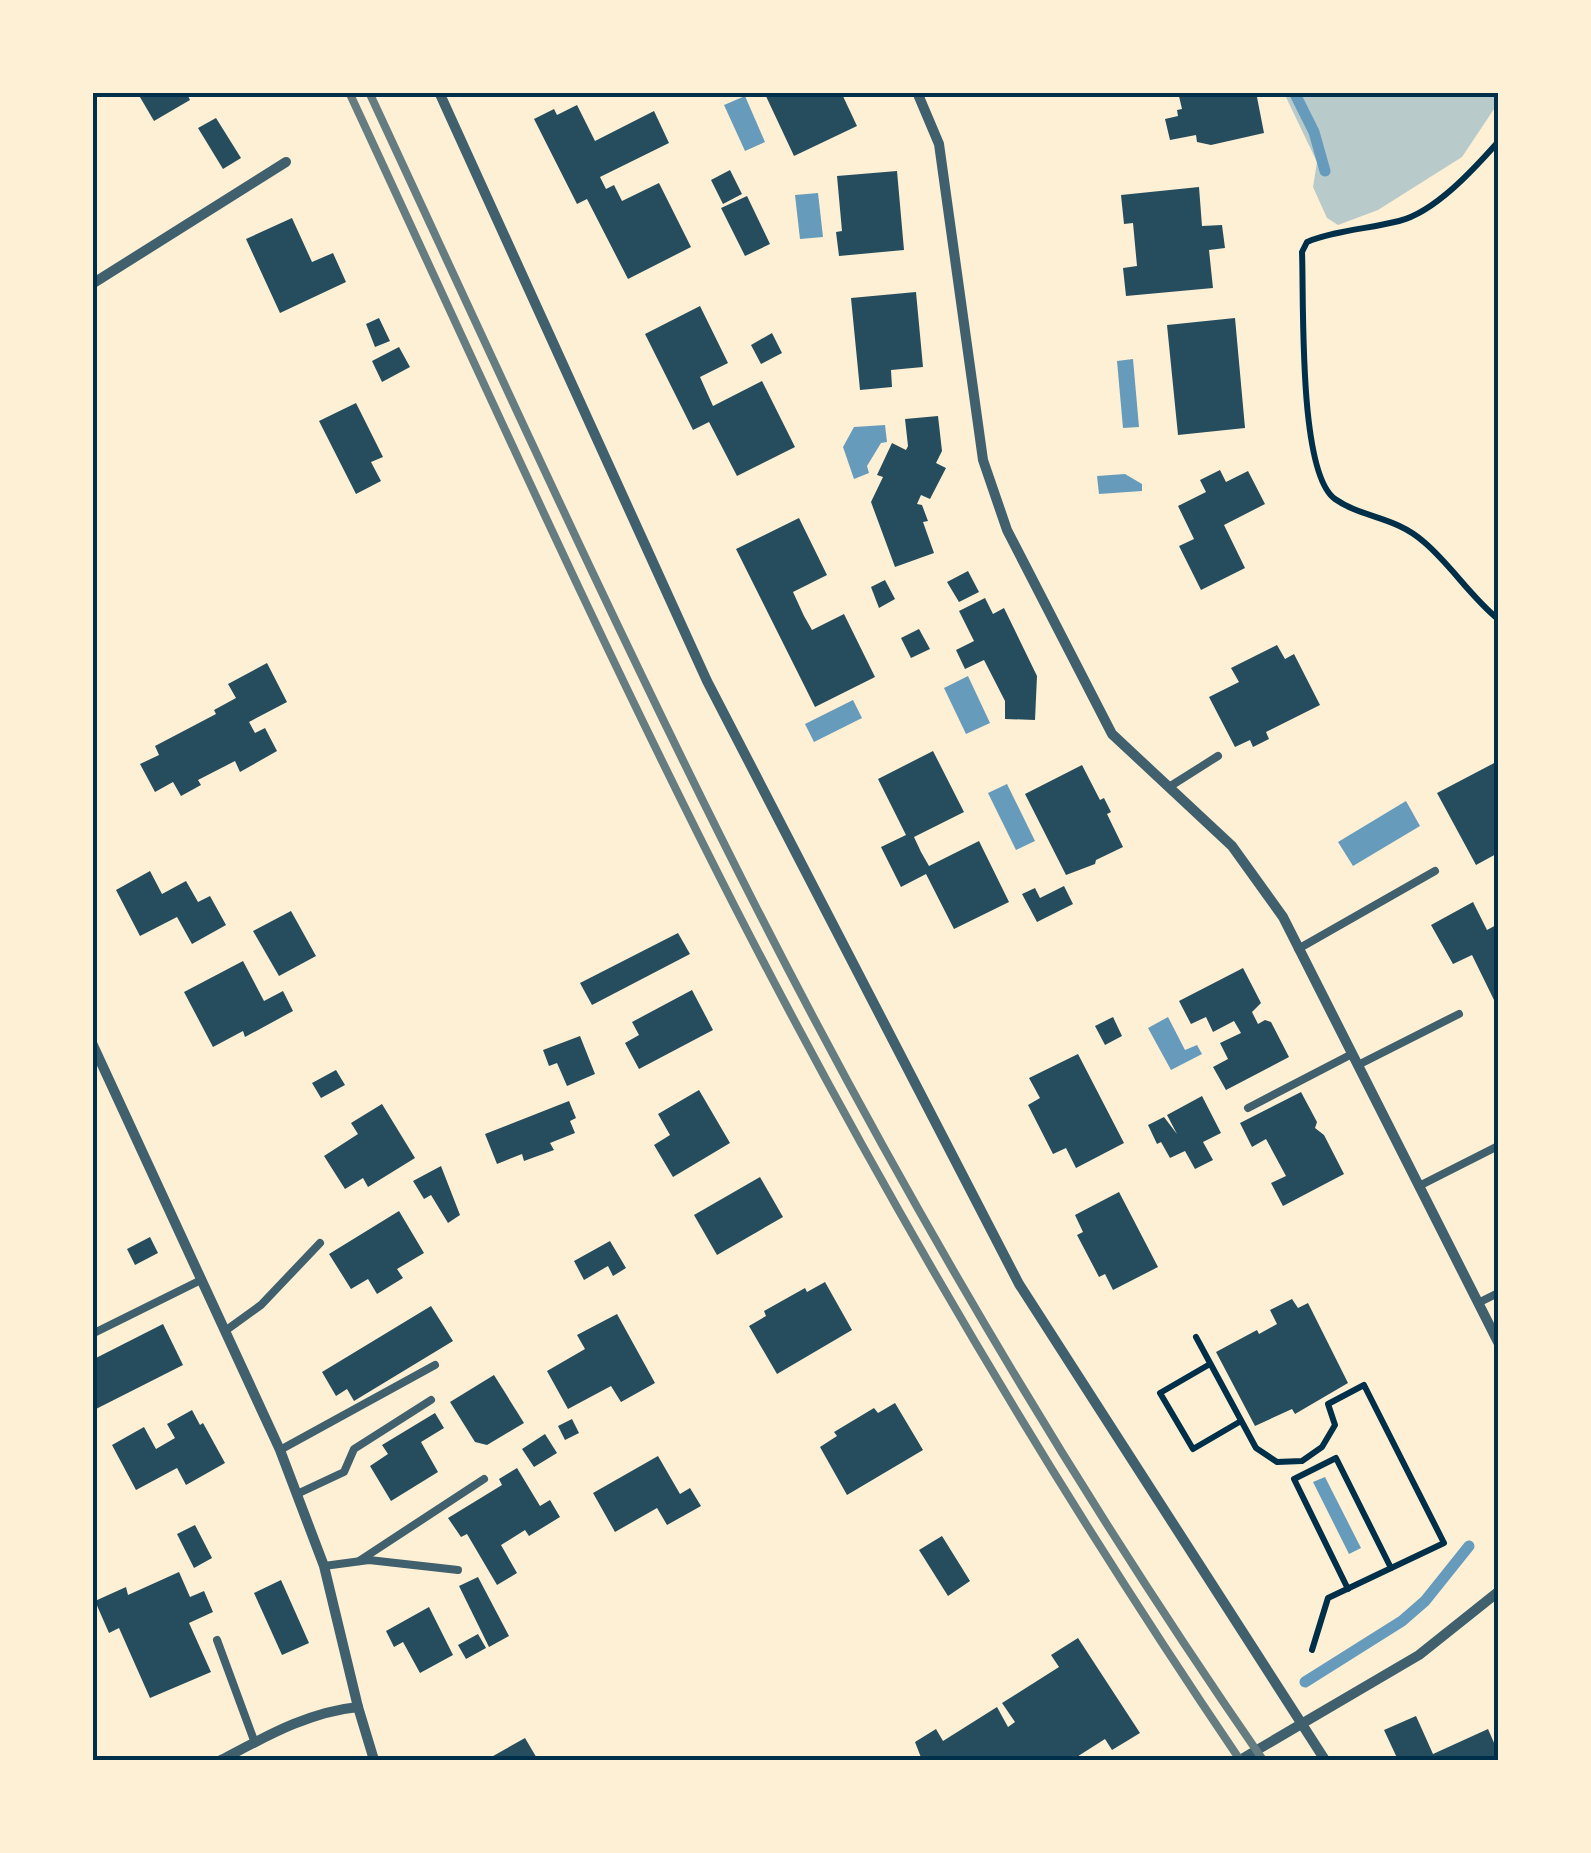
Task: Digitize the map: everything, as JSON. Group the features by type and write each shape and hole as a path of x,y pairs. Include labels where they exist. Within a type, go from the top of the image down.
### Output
{"street":[{"path":"439,92 707,681 1019,1284 1325,1760"},
{"path":"917,92 939,144 983,460 1007,530 1112,734 1232,846 1283,917 1498,1342"},
{"path":"92,284 286,162"},
{"path":"92,1043 280,1450 324,1566 374,1760"},
{"path":"1240,1760 1419,1655 1498,1592"},
{"path":"221,1760 290,1724 337,1709 358,1707"}],"lane":[{"path":"1169,788 1218,756"},
{"path":"1298,948 1435,871"},
{"path":"1358,1065 1459,1014"},
{"path":"1248,1108 1352,1054"},
{"path":"1419,1186 1498,1146"},
{"path":"225,1331 261,1305 320,1244"},
{"path":"92,1334 201,1280"},
{"path":"1478,1303 1498,1293"},
{"path":"280,1450 435,1365"},
{"path":"297,1494 344,1472 354,1449 432,1400"},
{"path":"359,1562 484,1478"},
{"path":"324,1566 370,1560 458,1570"},
{"path":"217,1640 255,1742"}],"path":[{"path":"1498,142 1449,192 1414,216 1322,236 1306,242 1302,252 1310,443 1322,484 1337,501 1407,529 1425,542 1498,619"},
{"path":"1196,1337 1256,1448 1277,1462 1302,1461 1322,1447 1335,1425 1328,1404 1364,1386 1444,1543 1328,1598 1312,1650"},
{"path":"1210,1364 1160,1392 1193,1449 1242,1421"},
{"path":"1348,1589 1294,1478 1336,1458 1391,1568"}],"shaded area":[{"path":"1284,93 1498,93 1498,103 1462,157 1378,210 1338,225 1327,218 1313,187 1317,162"}],"water":[{"path":"745,96 765,142 745,151 724,105"},
{"path":"818,193 823,237 800,239 795,195"},
{"path":"1133,359 1139,427 1123,428 1117,361"},
{"path":"885,425 887,442 881,443 867,466 869,473 854,479 843,447 854,427"},
{"path":"1125,474 1142,484 1142,491 1099,494 1097,476"},
{"path":"968,676 990,723 966,734 944,688"},
{"path":"853,700 862,718 814,742 805,724"},
{"path":"1007,784 1035,841 1016,850 988,793"},
{"path":"1406,801 1420,826 1353,866 1338,842"},
{"path":"1168,1017 1185,1050 1197,1045 1202,1054 1171,1070 1148,1028"},
{"path":"1325,1477 1361,1548 1349,1554 1313,1482"}],"building":[{"path":"137,92 186,92 190,100 154,121"},
{"path":"764,92 841,92 857,126 794,156"},
{"path":"1178,92 1256,92 1264,133 1211,145 1197,142 1196,135 1170,140 1165,119 1178,116 1177,110 1182,109"},
{"path":"577,105 595,141 654,111 669,143 600,177 606,189 614,185 622,201 659,183 691,247 628,279 587,199 577,204 534,119 554,109 557,115"},
{"path":"216,118 241,158 223,169 198,128"},
{"path":"730,170 742,194 723,204 711,180"},
{"path":"897,171 904,250 839,256 836,232 842,231 837,176"},
{"path":"1199,187 1202,226 1222,225 1225,248 1209,250 1213,288 1126,296 1123,268 1137,266 1133,223 1124,224 1121,195"},
{"path":"747,196 770,244 745,256 721,208"},
{"path":"292,218 312,262 333,253 346,282 280,313 246,239"},
{"path":"916,292 923,367 891,370 892,387 860,390 851,298"},
{"path":"700,306 728,363 700,377 713,406 762,381 795,447 737,476 709,422 693,430 645,334"},
{"path":"379,318 390,341 375,347 366,324"},
{"path":"1235,318 1245,428 1178,435 1167,325"},
{"path":"772,333 782,353 761,364 751,345"},
{"path":"399,347 410,367 382,382 372,361"},
{"path":"356,403 383,457 371,462 381,481 356,494 319,421"},
{"path":"938,416 942,451 936,463 946,468 930,499 921,495 917,504 922,505 928,521 923,522 934,553 895,567 871,502 883,477 877,475 892,443 906,450 908,446 905,419"},
{"path":"1220,470 1226,482 1248,471 1265,504 1224,525 1245,568 1201,590 1179,546 1194,539 1178,506 1206,492 1200,480"},
{"path":"799,518 827,575 793,592 804,616 812,630 844,614 875,677 815,707 736,549"},
{"path":"968,571 979,592 959,602 947,582"},
{"path":"885,580 895,599 879,608 871,587"},
{"path":"985,598 993,614 1004,608 1037,676 1035,720 1005,719 1005,701 984,660 965,669 956,650 974,641 959,611"},
{"path":"919,629 930,649 911,658 901,638"},
{"path":"1277,645 1285,659 1294,654 1320,705 1266,732 1269,739 1253,747 1250,740 1235,747 1209,697 1239,682 1231,668"},
{"path":"267,663 287,702 249,722 255,733 265,728 277,751 240,772 235,761 198,780 201,785 181,796 173,782 155,792 140,764 159,755 155,746 216,714 214,710 236,698 228,684"},
{"path":"933,751 964,812 914,837 921,852 929,866 979,841 1009,902 954,929 926,874 901,887 881,847 906,835 878,779"},
{"path":"1498,761 1498,853 1476,865 1437,793"},
{"path":"1082,765 1100,800 1104,798 1111,812 1107,814 1123,847 1066,875 1025,794"},
{"path":"150,871 162,894 186,881 198,902 210,896 226,925 192,944 177,917 140,936 116,890"},
{"path":"1064,886 1073,904 1037,922 1022,894 1035,888 1040,898"},
{"path":"1473,902 1487,930 1498,924 1498,998 1494,1000 1472,955 1453,964 1431,925"},
{"path":"291,911 316,956 279,976 253,931"},
{"path":"678,933 690,954 592,1005 580,983"},
{"path":"243,961 264,1001 283,991 293,1011 245,1037 243,1031 213,1047 184,992"},
{"path":"1243,968 1261,1003 1252,1012 1258,1024 1271,1022 1289,1057 1226,1090 1213,1067 1228,1059 1220,1043 1241,1033 1234,1021 1213,1032 1206,1017 1191,1024 1179,1001"},
{"path":"692,990 713,1030 639,1069 625,1043 639,1035 632,1022"},
{"path":"1113,1017 1122,1036 1105,1045 1095,1026"},
{"path":"580,1036 595,1074 567,1086 557,1063 549,1066 543,1050"},
{"path":"1078,1054 1124,1143 1076,1168 1066,1148 1053,1154 1028,1105 1040,1098 1029,1078"},
{"path":"336,1070 345,1085 321,1098 312,1083"},
{"path":"699,1090 730,1143 673,1177 654,1145 670,1135 658,1114"},
{"path":"1301,1092 1317,1122 1315,1128 1324,1135 1344,1174 1283,1206 1271,1183 1286,1176 1266,1139 1252,1147 1240,1123"},
{"path":"1202,1096 1221,1133 1203,1142 1213,1160 1195,1169 1185,1151 1170,1158 1161,1142 1157,1144 1148,1125 1164,1117 1177,1134 1167,1115"},
{"path":"569,1101 576,1118 570,1121 575,1133 550,1143 554,1150 524,1161 522,1154 497,1164 485,1134"},
{"path":"382,1104 415,1158 368,1187 363,1178 345,1189 324,1156 358,1134 351,1123"},
{"path":"441,1166 460,1215 448,1223 431,1195 424,1199 413,1181"},
{"path":"760,1177 783,1217 717,1255 694,1215"},
{"path":"1119,1192 1158,1267 1113,1290 1105,1274 1099,1277 1077,1235 1083,1232 1075,1215"},
{"path":"399,1211 424,1253 397,1269 403,1278 377,1294 368,1279 351,1289 329,1254"},
{"path":"150,1237 158,1253 135,1265 127,1249"},
{"path":"610,1241 626,1268 613,1276 608,1266 584,1280 574,1261"},
{"path":"825,1282 852,1330 777,1374 749,1326 766,1316 764,1311 805,1288 807,1292"},
{"path":"1292,1299 1298,1308 1308,1303 1348,1383 1295,1414 1292,1409 1255,1426 1216,1352 1277,1324 1270,1310"},
{"path":"431,1306 453,1341 354,1401 347,1389 336,1396 322,1372"},
{"path":"617,1314 655,1383 621,1402 611,1386 568,1409 547,1371 585,1349 577,1335"},
{"path":"163,1324 183,1365 92,1411 92,1360"},
{"path":"494,1375 524,1423 487,1445 475,1442 450,1402"},
{"path":"895,1403 923,1450 847,1495 820,1447 837,1436 834,1432 874,1408 878,1413"},
{"path":"192,1410 225,1463 186,1485 177,1468 136,1490 112,1445 144,1427 156,1449 175,1438 167,1424"},
{"path":"435,1413 444,1428 421,1442 438,1472 391,1501 370,1466 388,1454 382,1445"},
{"path":"572,1419 579,1433 565,1440 558,1426"},
{"path":"545,1434 557,1453 534,1467 522,1449"},
{"path":"658,1456 680,1494 690,1488 701,1506 667,1525 657,1508 615,1532 593,1493"},
{"path":"517,1468 540,1506 550,1500 560,1517 529,1536 525,1530 501,1545 517,1573 497,1585 467,1534 461,1537 448,1518 502,1485 499,1479"},
{"path":"195,1525 212,1558 194,1568 177,1534"},
{"path":"942,1536 970,1581 948,1596 919,1550"},
{"path":"179,1572 190,1597 204,1591 213,1612 189,1623 211,1672 150,1698 119,1628 109,1633 95,1601 126,1587 128,1595"},
{"path":"478,1577 509,1636 489,1647 459,1586"},
{"path":"281,1580 309,1643 282,1655 254,1593"},
{"path":"429,1607 453,1655 420,1673 403,1642 394,1647 386,1631"},
{"path":"478,1634 486,1648 466,1659 458,1645"},
{"path":"1078,1638 1140,1733 1112,1750 1105,1739 1072,1760 922,1760 915,1742 936,1729 943,1741 997,1707 1008,1727 1015,1722 1002,1703 1059,1667 1051,1655"},
{"path":"1416,1716 1433,1754 1488,1729 1498,1760 1398,1760 1384,1730"},
{"path":"525,1738 538,1760 486,1760 502,1751"}],"waterway":[{"path":"1294,92 1314,132 1325,171"},
{"path":"1305,1682 1402,1621 1425,1601 1469,1546"}],"railway":[{"path":"349,92 636,707 793,1019 975,1342 1104,1553 1240,1760"},
{"path":"369,92 654,700 811,1012 931,1231 1058,1447 1263,1760"}]}
